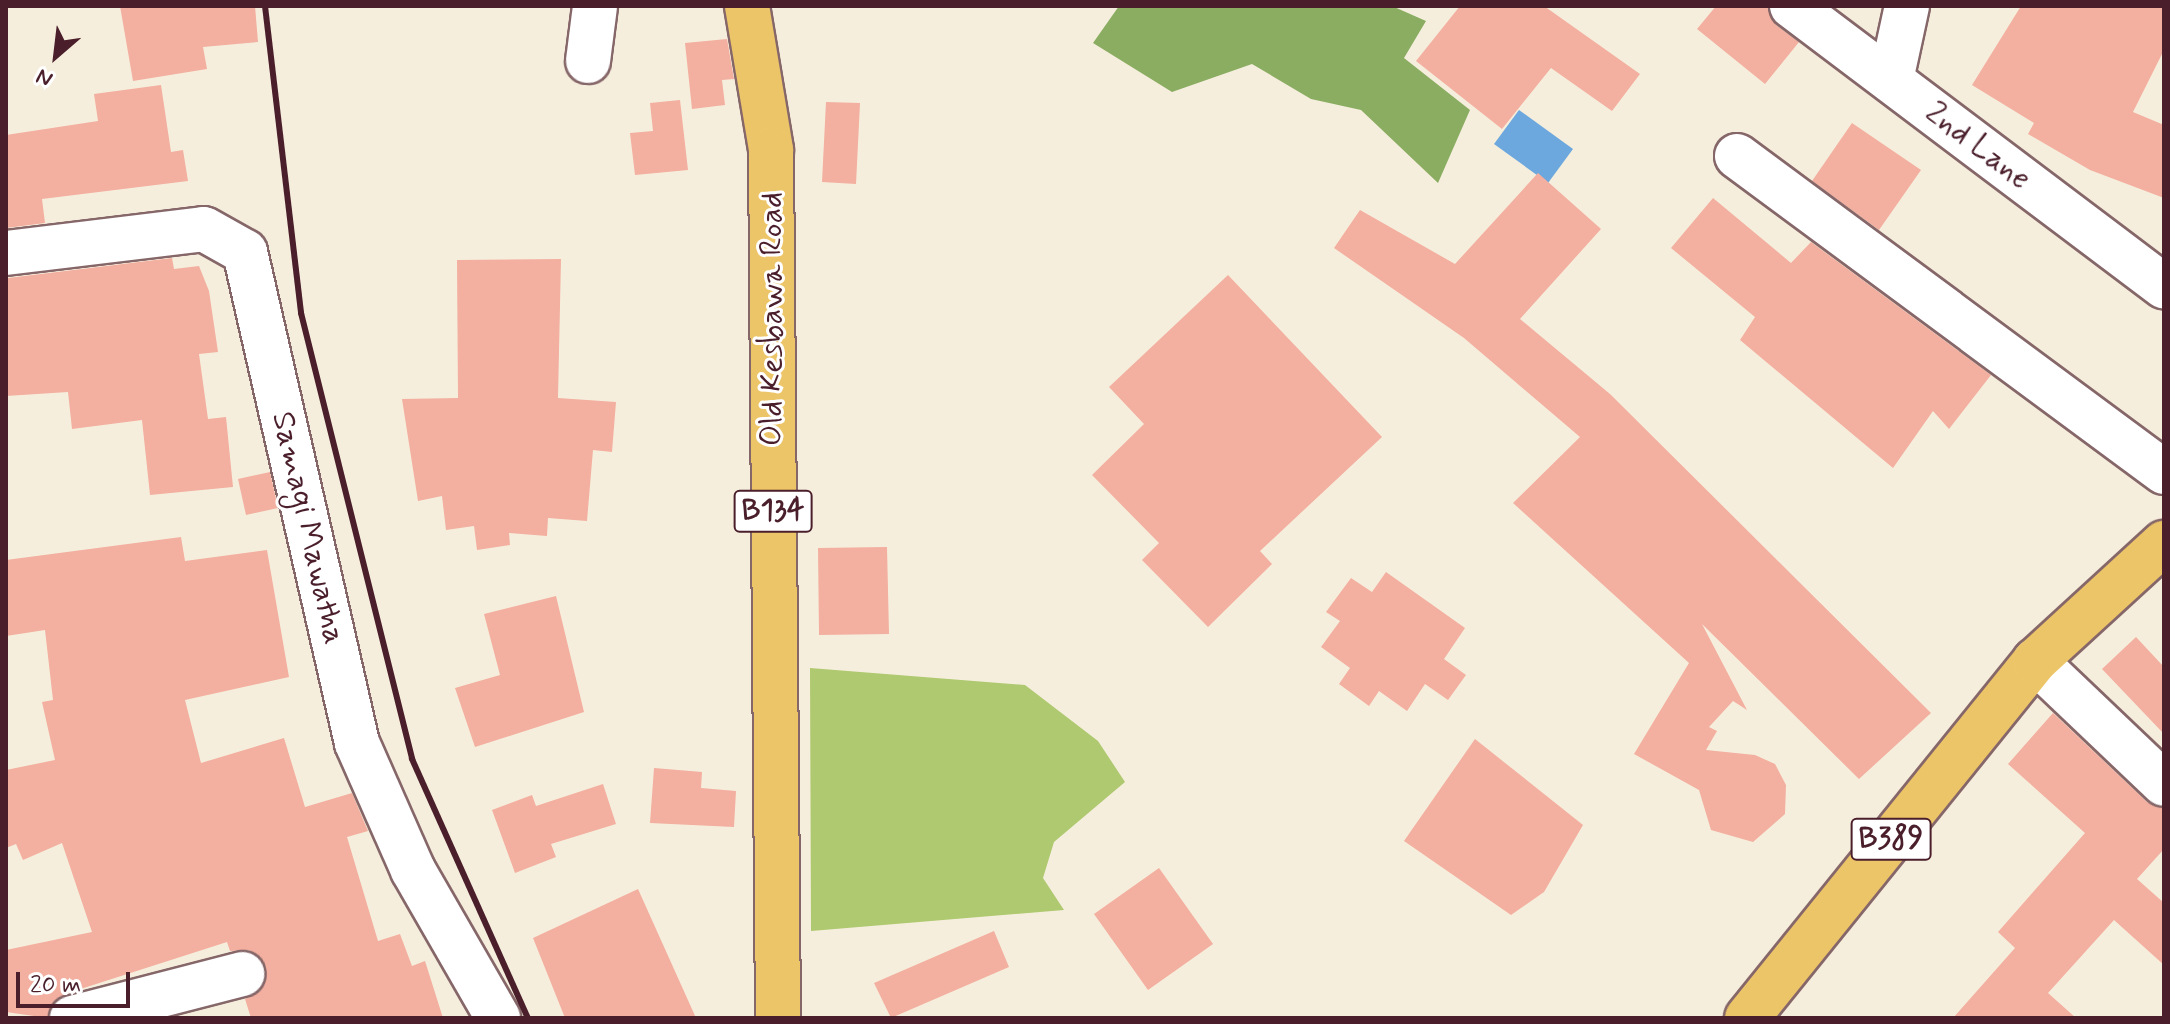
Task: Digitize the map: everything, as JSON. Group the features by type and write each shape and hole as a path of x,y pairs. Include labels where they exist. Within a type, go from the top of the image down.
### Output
{"main road":[{"name":"Old Kesbawa Road","path":"747,6 771,150 778,1018"},
{"name":"B389","path":"1747,1018 2035,661 2164,543"}],"street":[{"path":"588,61 595,6"},
{"name":"2nd Lane","path":"1792,6 2164,286"},
{"path":"1891,80 1907,6"},
{"path":"1737,156 2164,472"},
{"name":"Samagi Mawatha","path":"6,253 204,229 245,252 357,743 413,870 498,1018"},
{"path":"2035,661 2164,784"},
{"path":"72,1018 242,974"}],"green space":[{"path":"1119,6 1392,6 1426,21 1404,58 1470,110 1438,183 1361,110 1311,99 1252,64 1172,92 1093,43"},
{"path":"810,668 1025,685 1098,741 1125,782 1054,842 1043,878 1064,910 811,931"}],"water":[{"path":"1519,110 1573,149 1548,183 1494,144"}],"building":[{"path":"120,6 255,6 258,42 203,47 207,69 133,81"},
{"path":"1460,6 1544,6 1640,74 1612,111 1551,68 1502,129 1416,61"},
{"path":"1716,6 1768,6 1776,25 1799,42 1765,84 1697,29"},
{"path":"2021,6 2164,6 2164,50 2133,112 2164,125 2164,198 2090,170 2028,134 2034,123 1972,85"},
{"path":"727,39 734,79 722,80 725,105 692,109 685,43"},
{"path":"161,85 171,152 183,150 188,181 42,199 45,223 6,228 6,135 98,121 94,94"},
{"path":"680,100 688,170 635,175 630,133 653,131 650,103"},
{"path":"826,102 860,103 856,184 822,182"},
{"path":"1852,123 1921,170 1879,230 1812,181"},
{"path":"1538,173 1601,229 1520,319 1610,394 1931,713 1859,779 1702,624 1747,710 1733,701 1709,727 1717,731 1706,750 1755,755 1775,764 1786,785 1785,814 1753,842 1711,830 1699,790 1634,754 1689,663 1513,503 1580,437 1464,338 1334,248 1360,210 1455,264"},
{"path":"1713,198 1791,263 1811,242 1991,375 1949,429 1933,411 1893,468 1740,340 1755,317 1671,248"},
{"path":"172,258 174,269 199,266 209,291 218,352 199,354 208,419 226,417 233,487 150,495 142,420 72,429 68,392 6,396 8,278"},
{"path":"561,259 558,398 616,402 612,452 593,450 587,521 548,518 547,536 509,533 510,545 477,550 474,526 446,530 442,496 418,501 402,399 458,398 457,260"},
{"path":"1228,275 1382,437 1260,551 1272,564 1208,627 1142,560 1159,543 1092,475 1144,424 1109,387"},
{"path":"270,472 278,508 246,515 238,479"},
{"path":"181,537 185,561 267,550 289,677 185,700 201,763 284,738 305,807 352,793 368,831 347,837 378,941 400,934 412,966 425,961 443,1018 251,1018 245,999 260,991 266,967 249,950 230,951 227,942 65,994 48,1018 6,1012 6,950 92,932 62,843 23,860 16,844 6,848 6,770 55,760 42,702 53,700 45,630 6,636 6,560"},
{"path":"887,547 889,634 819,635 818,548"},
{"path":"1386,572 1465,628 1444,659 1466,675 1448,700 1425,684 1407,711 1379,691 1369,706 1339,684 1350,668 1321,647 1340,621 1326,612 1351,578 1372,592"},
{"path":"556,596 584,712 475,747 455,688 500,675 484,614"},
{"path":"2136,637 2164,667 2164,734 2102,669"},
{"path":"2053,713 2147,802 2164,808 2164,849 2137,879 2164,903 2164,965 2114,920 2048,993 2076,1018 1953,1018 2015,948 1998,932 2085,833 2008,764"},
{"path":"1475,739 1583,825 1544,892 1511,915 1404,841"},
{"path":"654,768 702,772 701,788 736,791 734,827 650,823"},
{"path":"603,784 616,824 551,844 556,857 515,873 492,810 532,795 536,806"},
{"path":"1159,868 1213,944 1148,990 1094,914"},
{"path":"638,889 696,1018 565,1018 533,938"},
{"path":"994,931 1009,967 891,1018 874,983"}],"railway":[{"path":"265,6 301,313 412,759 528,1018"}]}
